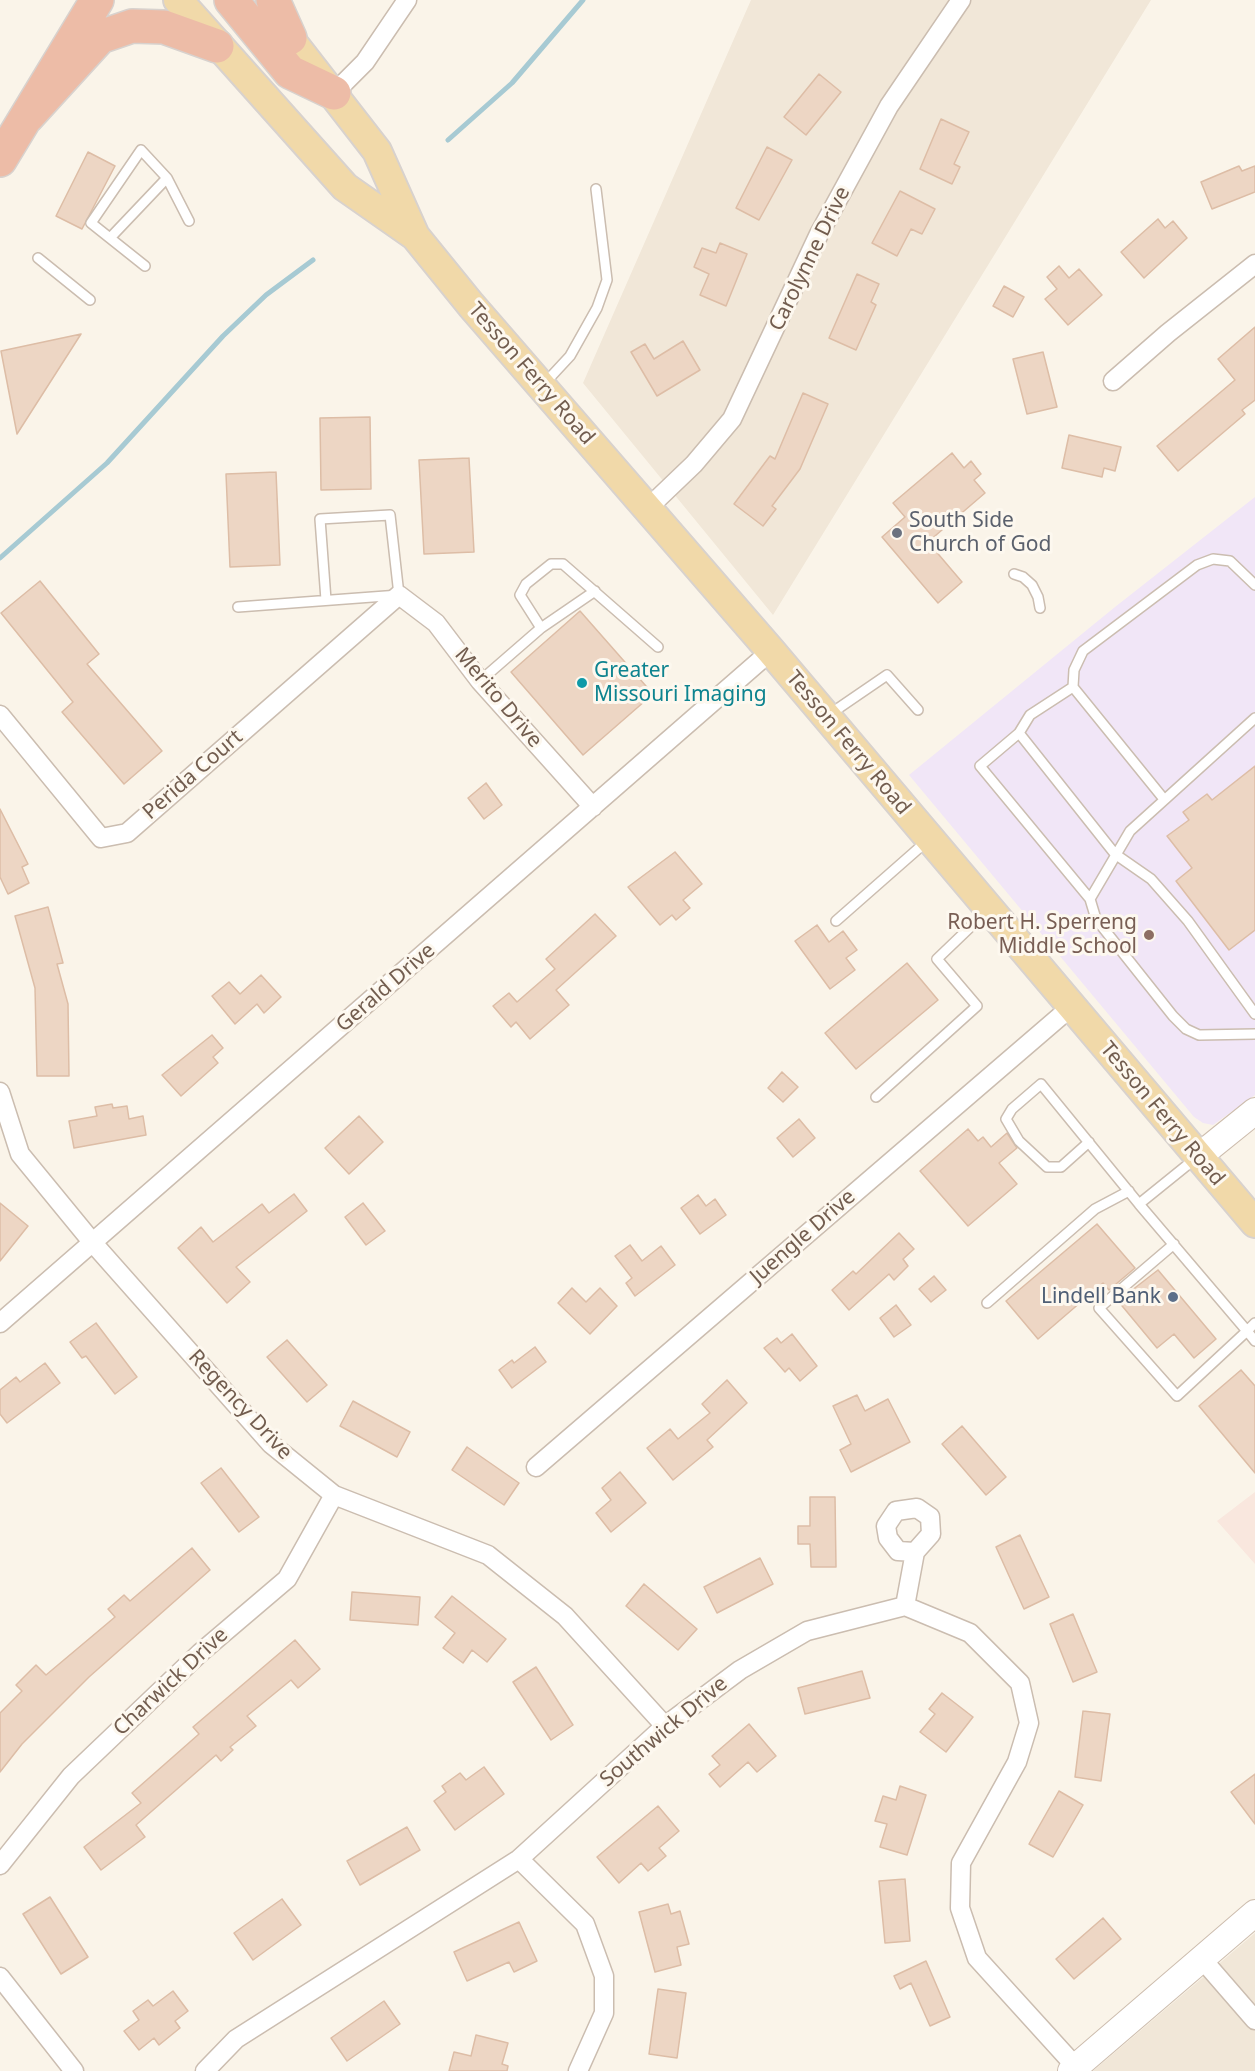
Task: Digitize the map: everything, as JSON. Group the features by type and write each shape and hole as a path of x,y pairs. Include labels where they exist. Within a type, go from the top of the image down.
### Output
{"highway":[{"path":"0,160 97,0"},
{"path":"231,0 290,72 334,93"},
{"path":"273,0 290,38"},
{"path":"27,117 100,37 132,26 164,27 218,46"}],"main road":[{"name":"Tesson Ferry Road","path":"178,0 345,187 415,236"},
{"name":"Tesson Ferry Road","path":"261,0 377,151 415,236 471,305 771,651 1255,1224"}],"street":[{"path":"334,93 365,62 407,0"},
{"name":"Carolynne Drive","path":"648,508 694,464 732,419 819,234 889,106 961,0"},
{"path":"1113,381 1168,333 1255,264"},
{"name":"Merito Drive","path":"399,595 436,623 480,681 593,807"},
{"name":"Perida Court","path":"0,715 101,838 127,833 399,595"},
{"name":"Gerald Drive","path":"0,1323 771,651"},
{"name":"Juengle Drive","path":"536,1467 1071,1007"},
{"name":"Regency Drive","path":"0,1092 20,1154 93,1243 271,1444 334,1495 488,1555 565,1616 665,1725"},
{"path":"1198,1157 1255,1111"},
{"name":"Charwick Drive","path":"0,1865 71,1776 200,1653 287,1579 334,1495"},
{"path":"915,1552 905,1606 970,1633 1020,1683 1029,1724 1017,1762 961,1863 960,1908 977,1958 1073,2069 1255,1913"},
{"name":"Southwick Drive","path":"205,2071 236,2039 519,1859 665,1725 740,1670 807,1631 905,1606"},
{"path":"519,1859 585,1924 604,1976 604,2013 578,2071"},
{"path":"1202,1959 1255,2020"},
{"path":"0,1977 74,2071"}],"lane":[{"path":"145,266 91,223 141,150 167,178 189,221"},
{"path":"110,238 167,178"},
{"path":"543,386 570,356 597,308 607,280 596,189"},
{"path":"38,258 90,300"},
{"path":"238,607 399,595 390,515 320,519 326,600"},
{"path":"1163,798 1073,687 1074,670 1083,651 1197,565 1213,559 1230,561 1255,585"},
{"path":"541,628 520,595 526,584 551,564 563,564 658,646"},
{"path":"1014,574 1023,577 1032,585 1040,608"},
{"path":"480,681 541,628 595,591"},
{"path":"826,717 887,675 918,710"},
{"path":"1073,687 1030,715 1019,733 980,766 1090,899 1096,920 1173,1017 1186,1029 1199,1035 1255,1034"},
{"path":"1090,899 1130,831 1163,798 1255,718"},
{"path":"1019,733 1115,854 1151,879 1188,921 1255,1014"},
{"path":"836,921 929,839"},
{"path":"876,1098 977,1006 937,959 989,910"},
{"path":"1089,1142 1061,1167 1047,1167 1019,1141 1006,1119 1012,1109 1041,1084 1255,1341"},
{"path":"1140,1204 1198,1157"},
{"path":"987,1303 1095,1209 1128,1191"},
{"path":"1174,1244 1099,1308 1178,1396 1255,1323"}],"shaded area":[{"path":"751,0 1151,0 773,615 583,383"},
{"name":"Robert H. Sperreng Middle School","path":"1255,497 1255,1095 1213,1125 1203,1123 1194,1117 909,775 1115,607"},
{"path":"1255,1492 1255,1564 1217,1521"},
{"path":"1255,1933 1255,2071 1093,2071"}],"building":[{"path":"819,74 841,92 806,135 784,117"},
{"path":"941,119 969,132 954,164 960,167 952,184 920,169"},
{"path":"767,147 792,160 759,220 736,208"},
{"path":"88,152 115,166 82,229 56,216"},
{"path":"1239,166 1242,171 1255,166 1255,192 1212,209 1201,182"},
{"path":"900,191 935,209 922,234 911,229 897,256 872,243"},
{"path":"1158,219 1165,228 1173,221 1187,238 1144,278 1121,252"},
{"path":"720,243 747,254 726,306 700,295 709,274 694,267 702,248 716,253"},
{"path":"1059,266 1069,278 1079,269 1102,295 1068,325 1045,299 1057,289 1047,277"},
{"path":"857,274 879,284 871,302 876,305 856,350 829,338"},
{"path":"1004,286 1024,297 1013,317 993,306"},
{"path":"1255,327 1255,400 1242,410 1245,414 1178,471 1157,446 1235,380 1218,359"},
{"path":"81,334 17,434 1,351"},
{"path":"683,341 700,370 657,396 631,352 645,344 654,359"},
{"path":"1043,352 1057,407 1027,414 1013,359"},
{"path":"803,393 828,404 800,469 772,506 776,509 763,526 734,504 770,456 775,459"},
{"path":"370,417 371,489 321,490 320,418"},
{"path":"1069,435 1121,447 1115,471 1104,468 1102,477 1062,468"},
{"path":"952,453 964,468 971,461 981,474 974,480 985,493 928,542 962,582 938,603 882,537 905,517 893,503"},
{"path":"469,458 474,552 424,554 419,460"},
{"path":"276,472 280,565 230,567 226,474"},
{"path":"40,581 99,654 87,664 162,751 124,784 62,712 73,702 1,613"},
{"name":"Greater Missouri Imaging","path":"580,611 653,694 583,755 511,672"},
{"name":"Robert H. Sperreng Middle School","path":"1255,766 1255,930 1229,950 1176,881 1192,868 1167,836 1189,820 1183,812 1207,794 1212,800"},
{"path":"486,783 502,805 484,819 468,798"},
{"path":"0,809 28,864 22,867 29,883 8,894 0,877"},
{"path":"675,852 702,884 683,900 690,908 676,920 672,915 660,925 628,887"},
{"path":"48,907 63,963 57,964 68,1004 69,1076 37,1076 35,988 15,916"},
{"path":"595,914 616,936 556,990 569,1005 530,1039 516,1022 511,1027 493,1006 509,993 517,1002 555,969 546,959"},
{"path":"817,925 829,942 843,931 857,950 846,958 855,970 830,989 795,941"},
{"path":"907,963 938,1000 856,1069 825,1033"},
{"path":"261,975 281,997 264,1013 257,1004 235,1024 212,996 229,982 240,994"},
{"path":"212,1035 223,1048 213,1057 218,1063 181,1096 162,1075"},
{"path":"782,1072 798,1087 783,1102 768,1088"},
{"path":"112,1104 113,1108 127,1106 129,1119 143,1116 146,1135 74,1148 69,1121 97,1116 95,1107"},
{"path":"359,1116 383,1142 349,1174 325,1148"},
{"path":"799,1119 815,1138 793,1157 777,1138"},
{"path":"968,1129 978,1141 983,1137 991,1147 1007,1133 1017,1148 999,1163 1017,1184 968,1226 920,1171"},
{"path":"294,1194 307,1211 236,1267 250,1282 227,1303 178,1248 201,1227 213,1242 262,1204 269,1213"},
{"path":"698,1195 706,1206 715,1199 726,1215 700,1234 681,1208"},
{"path":"0,1203 28,1226 0,1261"},
{"path":"363,1203 385,1231 366,1245 345,1217"},
{"path":"1097,1224 1135,1268 1109,1290 1103,1283 1038,1339 1006,1301"},
{"path":"899,1233 914,1249 903,1259 908,1266 894,1280 889,1274 849,1310 832,1290 853,1271 856,1274"},
{"path":"630,1245 642,1261 661,1246 675,1265 635,1296 626,1283 632,1278 615,1256"},
{"path":"1158,1270 1216,1339 1194,1358 1174,1334 1157,1348 1118,1301"},
{"path":"934,1276 946,1290 931,1302 919,1289"},
{"path":"572,1288 586,1302 600,1288 617,1306 590,1334 558,1303"},
{"path":"896,1305 911,1325 894,1337 880,1318"},
{"path":"96,1323 137,1377 115,1394 86,1356 82,1358 70,1342"},
{"path":"792,1334 817,1366 800,1381 789,1368 785,1372 764,1348 777,1338 781,1343"},
{"path":"287,1340 327,1385 307,1402 267,1357"},
{"path":"535,1347 546,1362 512,1388 499,1370 512,1360 514,1363"},
{"path":"45,1363 60,1383 7,1423 0,1414 0,1390 16,1377 20,1382"},
{"path":"1241,1370 1255,1386 1255,1473 1199,1406"},
{"path":"727,1380 747,1403 707,1440 713,1447 673,1480 647,1448 670,1429 678,1439 710,1413 702,1404"},
{"path":"857,1395 865,1411 888,1399 910,1442 851,1472 840,1450 851,1444 833,1406"},
{"path":"353,1401 410,1432 397,1457 340,1426"},
{"path":"962,1426 1006,1477 986,1495 942,1444"},
{"path":"467,1447 519,1483 504,1505 452,1470"},
{"path":"221,1468 259,1517 239,1532 201,1483"},
{"path":"620,1472 646,1503 611,1532 596,1513 611,1500 602,1488"},
{"path":"810,1497 835,1497 836,1567 811,1567 810,1544 798,1544 798,1526 810,1526"},
{"path":"1020,1535 1049,1597 1024,1609 996,1547"},
{"path":"192,1548 210,1570 89,1677 22,1744 0,1772 0,1713 22,1691 16,1685 36,1665 46,1675 115,1617 108,1609 124,1595 130,1601"},
{"path":"760,1558 773,1584 717,1613 704,1587"},
{"path":"644,1584 697,1629 678,1650 626,1606"},
{"path":"352,1592 420,1597 418,1625 350,1620"},
{"path":"452,1596 506,1639 487,1662 472,1650 463,1663 443,1648 455,1633 435,1617"},
{"path":"1073,1614 1097,1672 1073,1682 1050,1624"},
{"path":"295,1640 320,1669 298,1688 291,1680 247,1716 256,1726 230,1747 233,1750 221,1761 216,1755 136,1825 145,1837 101,1870 84,1847 141,1803 132,1793 199,1734 193,1727"},
{"path":"536,1667 573,1725 551,1740 513,1682"},
{"path":"862,1671 870,1698 805,1714 798,1688"},
{"path":"942,1693 973,1717 946,1752 920,1732 935,1714 929,1709"},
{"path":"1083,1711 1110,1714 1101,1781 1075,1777"},
{"path":"749,1724 776,1756 757,1772 748,1762 720,1787 709,1774 720,1765 712,1756"},
{"path":"484,1767 504,1794 455,1830 434,1801 446,1792 442,1786 460,1773 466,1780"},
{"path":"1255,1774 1255,1824 1231,1792"},
{"path":"900,1786 926,1795 907,1855 880,1847 887,1824 875,1821 883,1796 896,1800"},
{"path":"1059,1791 1083,1805 1053,1857 1029,1844"},
{"path":"658,1806 679,1831 659,1848 666,1856 648,1871 641,1863 619,1883 597,1857"},
{"path":"407,1827 420,1850 360,1885 347,1861"},
{"path":"905,1879 910,1941 885,1943 879,1881"},
{"path":"50,1897 88,1957 61,1974 23,1914"},
{"path":"282,1899 301,1925 253,1960 234,1933"},
{"path":"668,1904 671,1914 680,1911 689,1944 677,1947 681,1965 655,1972 639,1912"},
{"path":"1103,1918 1121,1939 1074,1979 1056,1959"},
{"path":"519,1922 537,1961 514,1972 509,1962 467,1981 454,1952"},
{"path":"926,1961 950,2017 930,2026 911,1983 900,1989 894,1976"},
{"path":"658,1989 686,1993 677,2058 649,2054"},
{"path":"173,1991 188,2011 175,2021 180,2028 159,2045 154,2038 139,2050 124,2031 139,2020 133,2011 148,2000 153,2006"},
{"path":"384,2001 400,2024 347,2061 331,2038"},
{"path":"476,2035 508,2043 502,2064 508,2066 507,2071 449,2071 454,2052 471,2056"}],"waterway":[{"path":"448,140 512,83 583,0"},
{"path":"0,558 107,463 223,336 266,295 313,260"}],"place":[{"name":"South Side Church of God","path":"897,533"},
{"name":"Greater Missouri Imaging","path":"582,683"},
{"name":"Robert H. Sperreng Middle School","path":"1149,935"},
{"name":"Lindell Bank","path":"1173,1297"}]}
